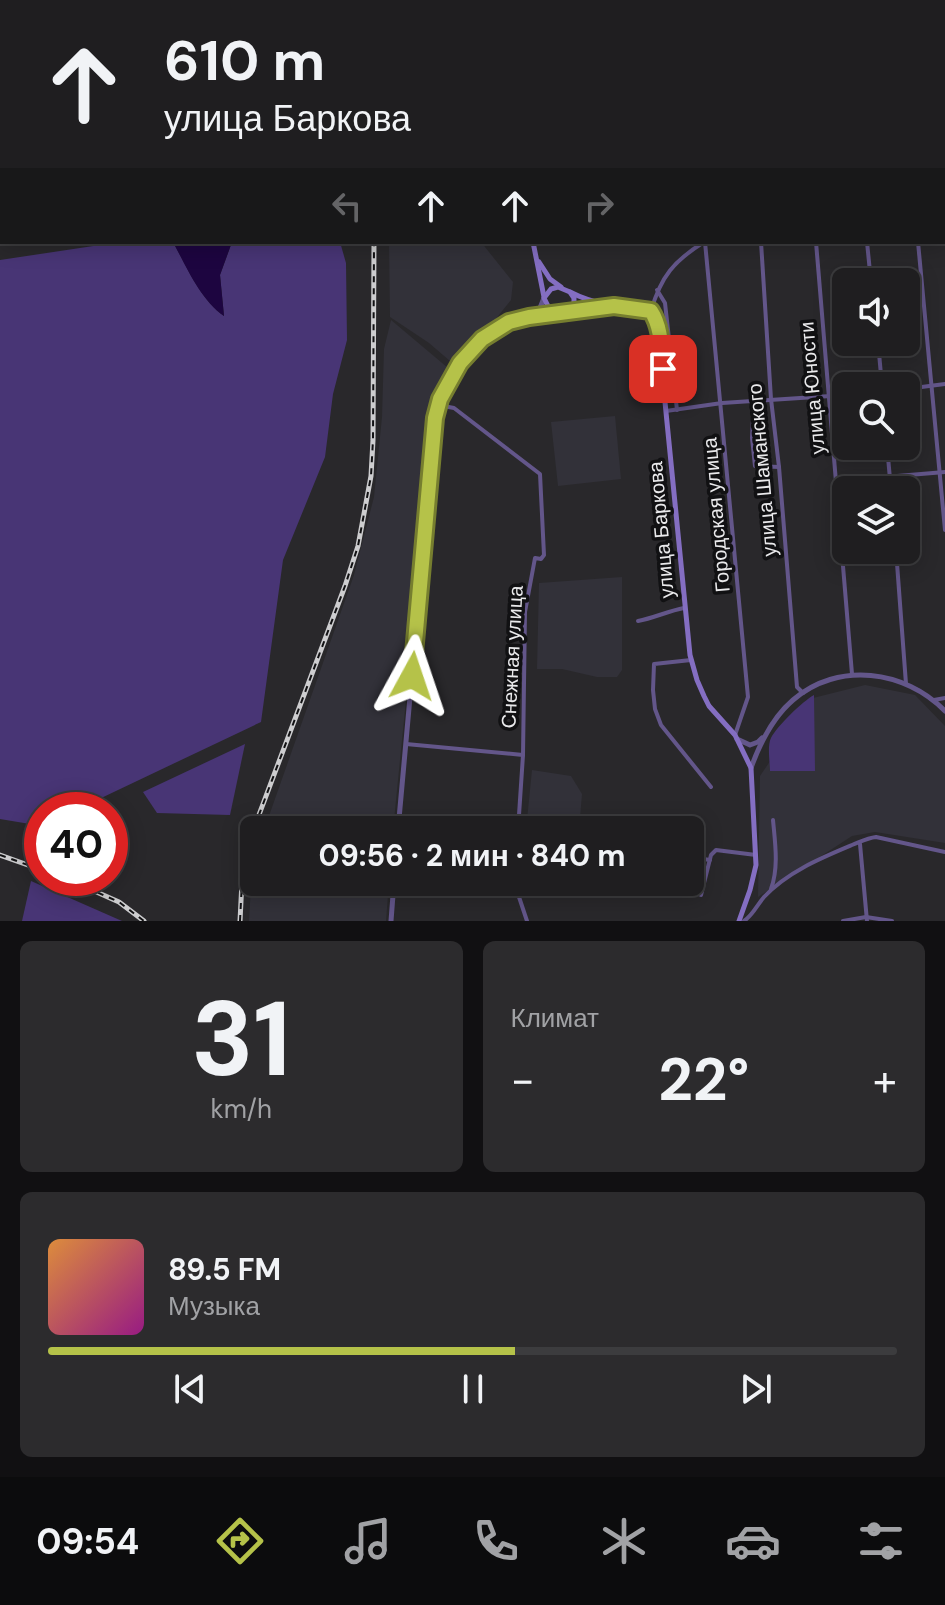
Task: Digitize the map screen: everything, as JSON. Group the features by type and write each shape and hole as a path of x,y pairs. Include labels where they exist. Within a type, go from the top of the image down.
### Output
{"main road":[{"path":"533,244 544,298 555,314 614,306"},
{"path":"536,258 550,279 570,292 588,300 651,311"},
{"path":"544,298 551,289 562,288"},
{"path":"566,313 574,304 570,292"},
{"name":"улица Баркова","path":"651,311 659,328 691,660 709,706 736,737 751,768"},
{"path":"741,921 754,875 756,855 751,768"}],"street":[{"path":"651,311 662,280 678,261 701,244"},
{"name":"Городская улица","path":"704,244 748,697 736,737"},
{"name":"улица Шаманского","path":"761,244 771,399 797,687 803,693"},
{"name":"улица Юности","path":"816,244 837,476"},
{"path":"867,244 870,268"},
{"path":"918,244 945,530"},
{"path":"657,290 665,303 677,410"},
{"path":"529,317 540,308 544,298"},
{"path":"399,816 438,405 454,372 474,346 497,328 517,319 555,314"},
{"path":"920,387 945,384"},
{"path":"666,411 754,400 832,396"},
{"path":"754,400 752,438 755,466 779,467"},
{"name":"Снежная улица","path":"438,405 454,408 540,474 544,555 541,559 535,558 525,612 519,816"},
{"path":"888,460 890,476 945,472"},
{"name":"улица Юности","path":"843,564 852,674"},
{"path":"897,564 906,684"},
{"path":"638,621 684,608"},
{"path":"691,660 654,664 655,709 661,725 711,787"},
{"path":"736,737 750,745 758,742 791,701 825,681 852,674 906,684 934,700 945,711"},
{"path":"934,700 945,698"},
{"path":"751,768 765,735"},
{"path":"406,744 523,755"},
{"path":"770,892 775,870 773,820"},
{"path":"741,921 750,916 787,877 869,838 945,852"},
{"path":"860,842 866,919"},
{"path":"704,883 716,850 756,855"},
{"path":"704,859 710,860"},
{"path":"391,921 393,896"},
{"path":"519,896 527,921"},
{"path":"843,921 892,921"}],"shaded area":[{"path":"107,244 174,244 201,292 224,316 220,275 231,244 341,244 346,263 347,340 333,394 325,457 283,560 261,722 114,792 24,792 24,823 0,819 0,260"},
{"path":"174,244 231,244 220,275 224,316 201,292"},
{"path":"389,244 483,244 513,282 511,300 457,367 429,343 390,317"},
{"path":"391,320 448,368 432,409 428,440 394,816 269,816 354,575 374,497 382,417 384,349"},
{"path":"615,416 621,479 558,486 551,422"},
{"path":"622,577 622,670 617,677 597,677 562,669 537,669 539,583"},
{"path":"865,685 915,695 945,726 945,843 875,832 852,836 758,897 760,776 813,698"},
{"path":"814,695 815,771 770,771 771,738 791,714"},
{"path":"245,744 230,815 157,813 143,792"},
{"path":"532,770 571,776 582,794 580,816 527,816"},
{"path":"28,896 65,896 122,921 22,921"},
{"path":"250,896 388,896 386,921 249,921"}],"railway":[{"path":"240,921 242,881 251,836 358,546 371,476 373,440 374,244"},
{"path":"0,855 24,864"},
{"path":"106,896 144,921"}],"route":[{"path":"412,676 436,409 446,386 467,354 497,328 517,319 614,306 651,311 659,328 663,369"}]}
